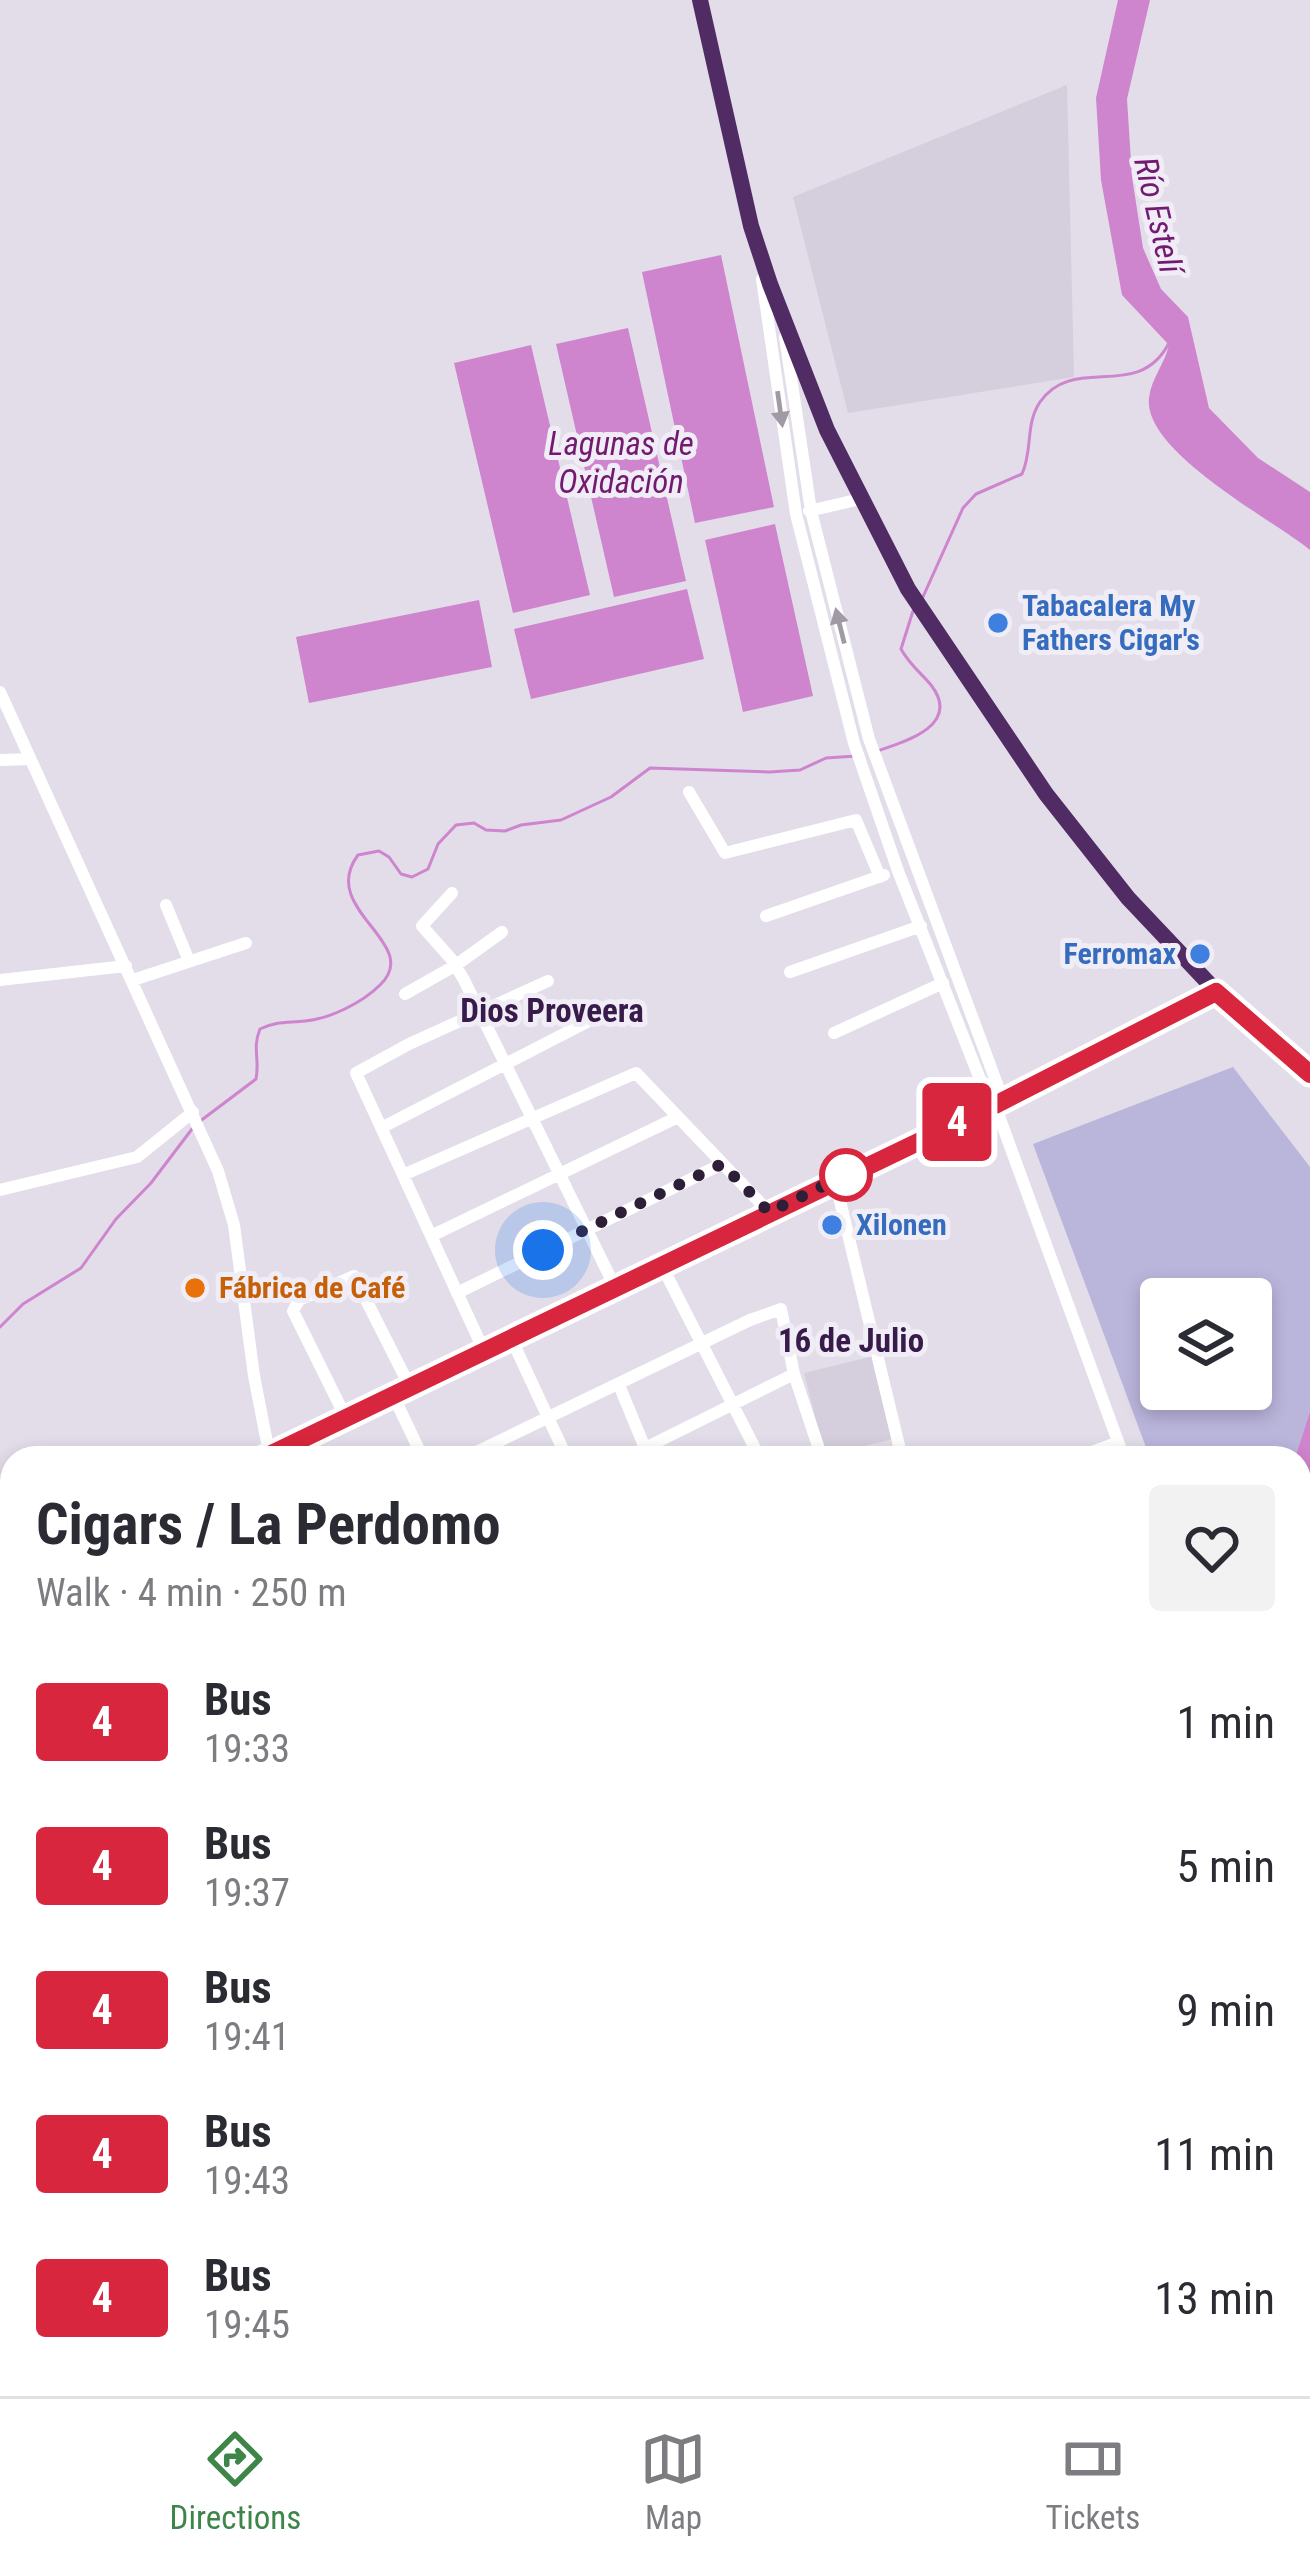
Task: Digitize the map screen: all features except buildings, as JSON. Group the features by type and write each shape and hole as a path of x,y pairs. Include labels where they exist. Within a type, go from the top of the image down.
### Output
{"highway":[{"path":"700,0 758,251 860,499 908,589 1046,794 1155,930 1216,992 1310,1074"}],"street":[{"path":"758,251 796,514 898,871 996,1104"},
{"path":"782,318 812,511 862,741"},
{"path":"796,514 860,499"},
{"path":"1,698 197,1119 234,1225 266,1446"},
{"path":"0,760 30,759"},
{"path":"869,767 915,867 1120,1446"},
{"path":"689,792 725,854 856,820 880,877"},
{"path":"766,916 915,867"},
{"path":"452,893 422,922 426,935 456,965 615,1287"},
{"path":"166,905 189,961"},
{"path":"790,972 920,926"},
{"path":"405,994 502,932"},
{"path":"0,980 129,973 246,943"},
{"path":"484,1351 356,1073 548,981"},
{"path":"834,1033 943,983"},
{"path":"290,1446 996,1104 1216,992"},
{"path":"381,1128 587,1022"},
{"path":"404,1175 636,1073 769,1212"},
{"path":"431,1236 678,1117"},
{"path":"0,1190 137,1157 197,1119"},
{"path":"457,1293 722,1164"},
{"path":"835,1180 899,1446"},
{"path":"661,1264 754,1446"},
{"path":"346,1418 293,1311 299,1300 354,1276 410,1387"},
{"path":"490,1446 781,1309 794,1374 818,1446"},
{"path":"511,1338 561,1446"},
{"path":"649,1446 794,1374"},
{"path":"619,1385 644,1446"},
{"path":"393,1395 417,1446"},
{"path":"1108,1446 1118,1442"}],"shaded area":[{"path":"1067,85 1074,377 848,413 793,197"},
{"path":"1233,1067 1310,1167 1310,1411 1299,1446 1146,1446 1033,1144"},
{"path":"874,1356 893,1439 865,1446 822,1446 804,1373"}],"water":[{"name":"Río Estelí","path":"1118,0 1150,0 1127,99 1143,248 1161,289 1188,317 1209,408 1258,458 1310,492 1310,550 1187,461 1153,418 1150,391 1169,345 1122,295 1101,180 1096,98"},
{"path":"721,255 774,507 695,523 642,272"},
{"name":"Lagunas de Oxidación","path":"628,328 686,581 614,597 556,344"},
{"path":"531,345 590,595 513,613 454,363"},
{"path":"775,524 813,696 743,712 705,540"},
{"path":"687,589 704,659 531,699 514,629"},
{"path":"479,600 492,667 309,703 296,637"},
{"path":"1310,1411 1310,1446 1299,1446"}],"waterway":[{"path":"922,599 963,508 976,494 1022,474 1032,419 1040,402 1070,381 1141,371 1169,343"},
{"path":"877,751 926,730 940,711 931,685 901,649 913,611"},
{"path":"199,1122 256,1079 260,1029 314,1020 345,1009 373,992 390,970 382,940 350,893 349,875 358,855 379,851 401,874 412,877 428,869 438,844 456,825 474,823 486,830 505,831 561,820 611,797 650,768 770,772 856,756"},
{"path":"0,1327 23,1304 81,1268 192,1129"}],"bus line":[{"name":"4","path":"288,1446 995,1105 1216,992 1310,1074"}],"place":[{"name":"Tabacalera My Fathers Cigar's","path":"998,623"},
{"name":"Ferromax","path":"1200,954"},
{"name":"Xilonen","path":"832,1225"},
{"name":"Fábrica de Café","path":"195,1288"}],"district":[{"name":"Dios Proveera","path":"552,1010"},
{"name":"16 de Julio","path":"851,1340"}],"route":[{"path":"543,1250 722,1164 769,1212 846,1175"}]}
